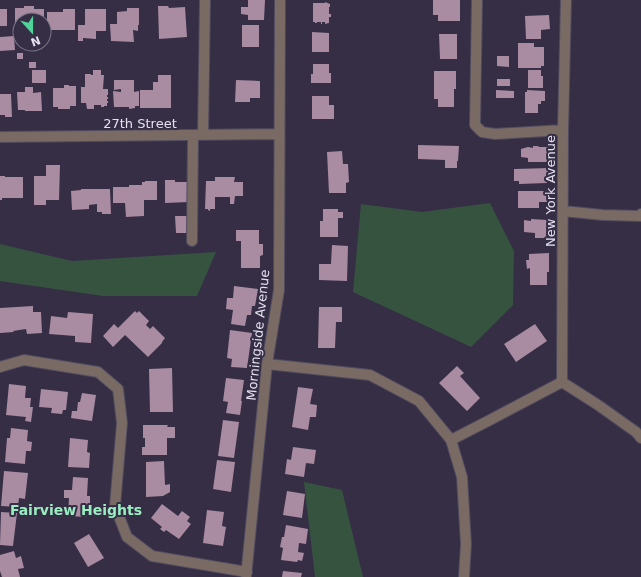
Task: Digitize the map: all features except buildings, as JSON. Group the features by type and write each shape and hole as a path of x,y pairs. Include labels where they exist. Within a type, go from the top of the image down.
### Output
{"street":[{"path":"203,135 205,0"},
{"name":"Morningside Avenue","path":"246,575 267,364 279,290 280,0"},
{"path":"477,0 475,125 482,132 495,134 564,130"},
{"name":"New York Avenue","path":"562,382 566,0"},
{"name":"27th Street","path":"0,137 279,134"},
{"path":"192,135 192,241"},
{"path":"563,211 603,215 640,216 641,214"},
{"path":"0,367 24,360 98,372 118,389 122,423 115,506 126,537 152,556 246,575"},
{"path":"267,364 370,375 419,401 451,440 462,477 466,544 464,577"},
{"path":"451,440 562,382 624,423 641,438"}],"green space":[{"path":"490,203 514,251 513,305 471,347 353,292 361,204 422,212"},
{"path":"0,244 72,261 216,252 197,296 103,296 0,281"},
{"path":"304,482 342,490 363,577 315,577"}],"district":[{"name":"Fairview Heights","path":"76,510"}]}
